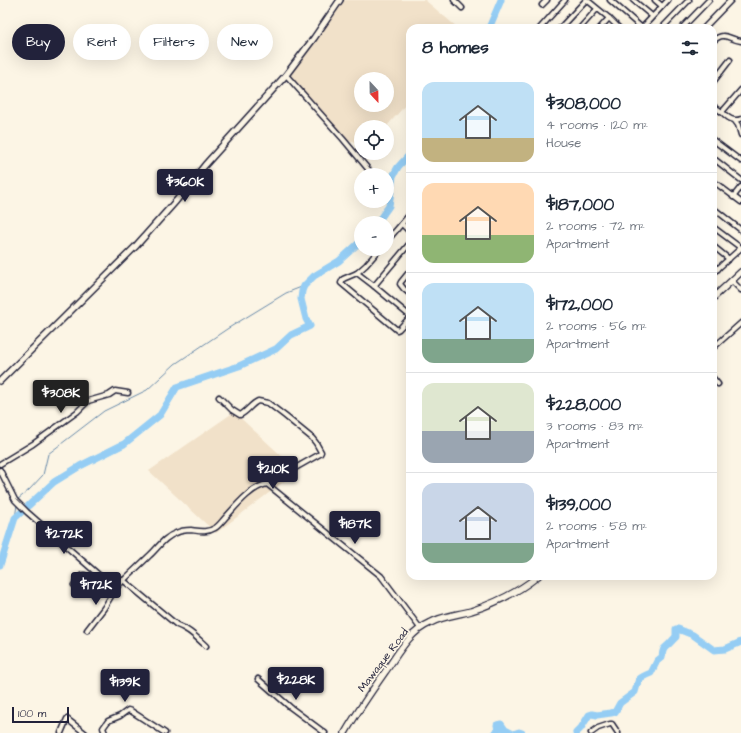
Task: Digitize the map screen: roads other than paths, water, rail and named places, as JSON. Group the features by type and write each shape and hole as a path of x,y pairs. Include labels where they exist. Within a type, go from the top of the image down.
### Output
{"main road":[{"path":"717,294 741,272"},
{"name":"Mawaque Road","path":"346,733 364,702 402,648 411,636 420,628 435,620 476,609 498,601 516,592 533,580"}],"street":[{"path":"0,381 135,247 205,165 286,75 340,0"},
{"path":"454,0 462,8"},
{"path":"542,5 547,0"},
{"path":"544,24 565,0"},
{"path":"564,24 586,0 615,24"},
{"path":"610,0 637,24"},
{"path":"633,0 652,16"},
{"path":"655,0 662,6"},
{"path":"645,24 668,0"},
{"path":"666,24 689,0"},
{"path":"686,24 709,0"},
{"path":"708,24 731,0"},
{"path":"584,24 597,9"},
{"path":"604,24 609,18"},
{"path":"717,37 725,36 741,41"},
{"path":"717,77 730,60"},
{"path":"286,75 367,168"},
{"path":"722,112 741,90"},
{"path":"717,109 738,125 741,135"},
{"path":"734,121 741,119"},
{"path":"717,143 741,161"},
{"path":"717,161 741,180"},
{"path":"717,184 741,202"},
{"path":"734,197 741,187"},
{"path":"717,211 741,230"},
{"path":"394,233 406,219"},
{"path":"402,224 406,228"},
{"path":"717,230 741,248 718,269"},
{"path":"374,286 406,248"},
{"path":"717,249 729,259"},
{"path":"374,256 357,273 343,279 341,283 397,330 406,321"},
{"path":"357,273 406,314"},
{"path":"406,276 400,284 406,291"},
{"path":"732,281 741,290"},
{"path":"717,344 741,323"},
{"path":"0,464 33,444 76,412 88,401 109,395 115,391 128,393"},
{"path":"87,630 104,608 116,588 151,555 164,539 182,531 190,530 204,532 214,529 239,502 252,491 320,454 321,452 312,438 268,403 258,401 251,405 242,415 240,415 232,410 219,397"},
{"path":"0,470 15,500 100,576 116,588"},
{"path":"267,484 381,576 420,628"},
{"path":"74,585 82,575 94,578 100,576"},
{"path":"123,580 178,625 195,635 206,646"},
{"path":"258,679 290,707 325,733"},
{"path":"105,733 103,728 108,721 120,716 128,710 165,733"},
{"path":"61,733 67,719 85,733"},
{"path":"591,733 598,728 612,724 618,733"},
{"path":"598,728 601,733"}],"waterway":[{"path":"491,24 501,0"},
{"path":"382,216 389,206 393,176 398,167 406,158"},
{"path":"0,565 15,518 54,482 80,466 124,444 160,415 177,387 239,366 276,349 291,335 310,326 306,319 301,299 304,286 314,276 339,261 354,247"},
{"path":"17,500 43,475 48,454 104,411 147,390 175,364 227,329 286,293 304,286"},
{"path":"15,518 17,505"},
{"path":"576,733 589,715 615,712 620,703 635,692 639,680 651,673 657,661 662,657 664,649 676,637 676,629 693,635 714,650 725,649 741,642"},
{"path":"495,733 498,731 497,725 501,724 505,730 511,733"},
{"path":"516,733 522,733"}]}
